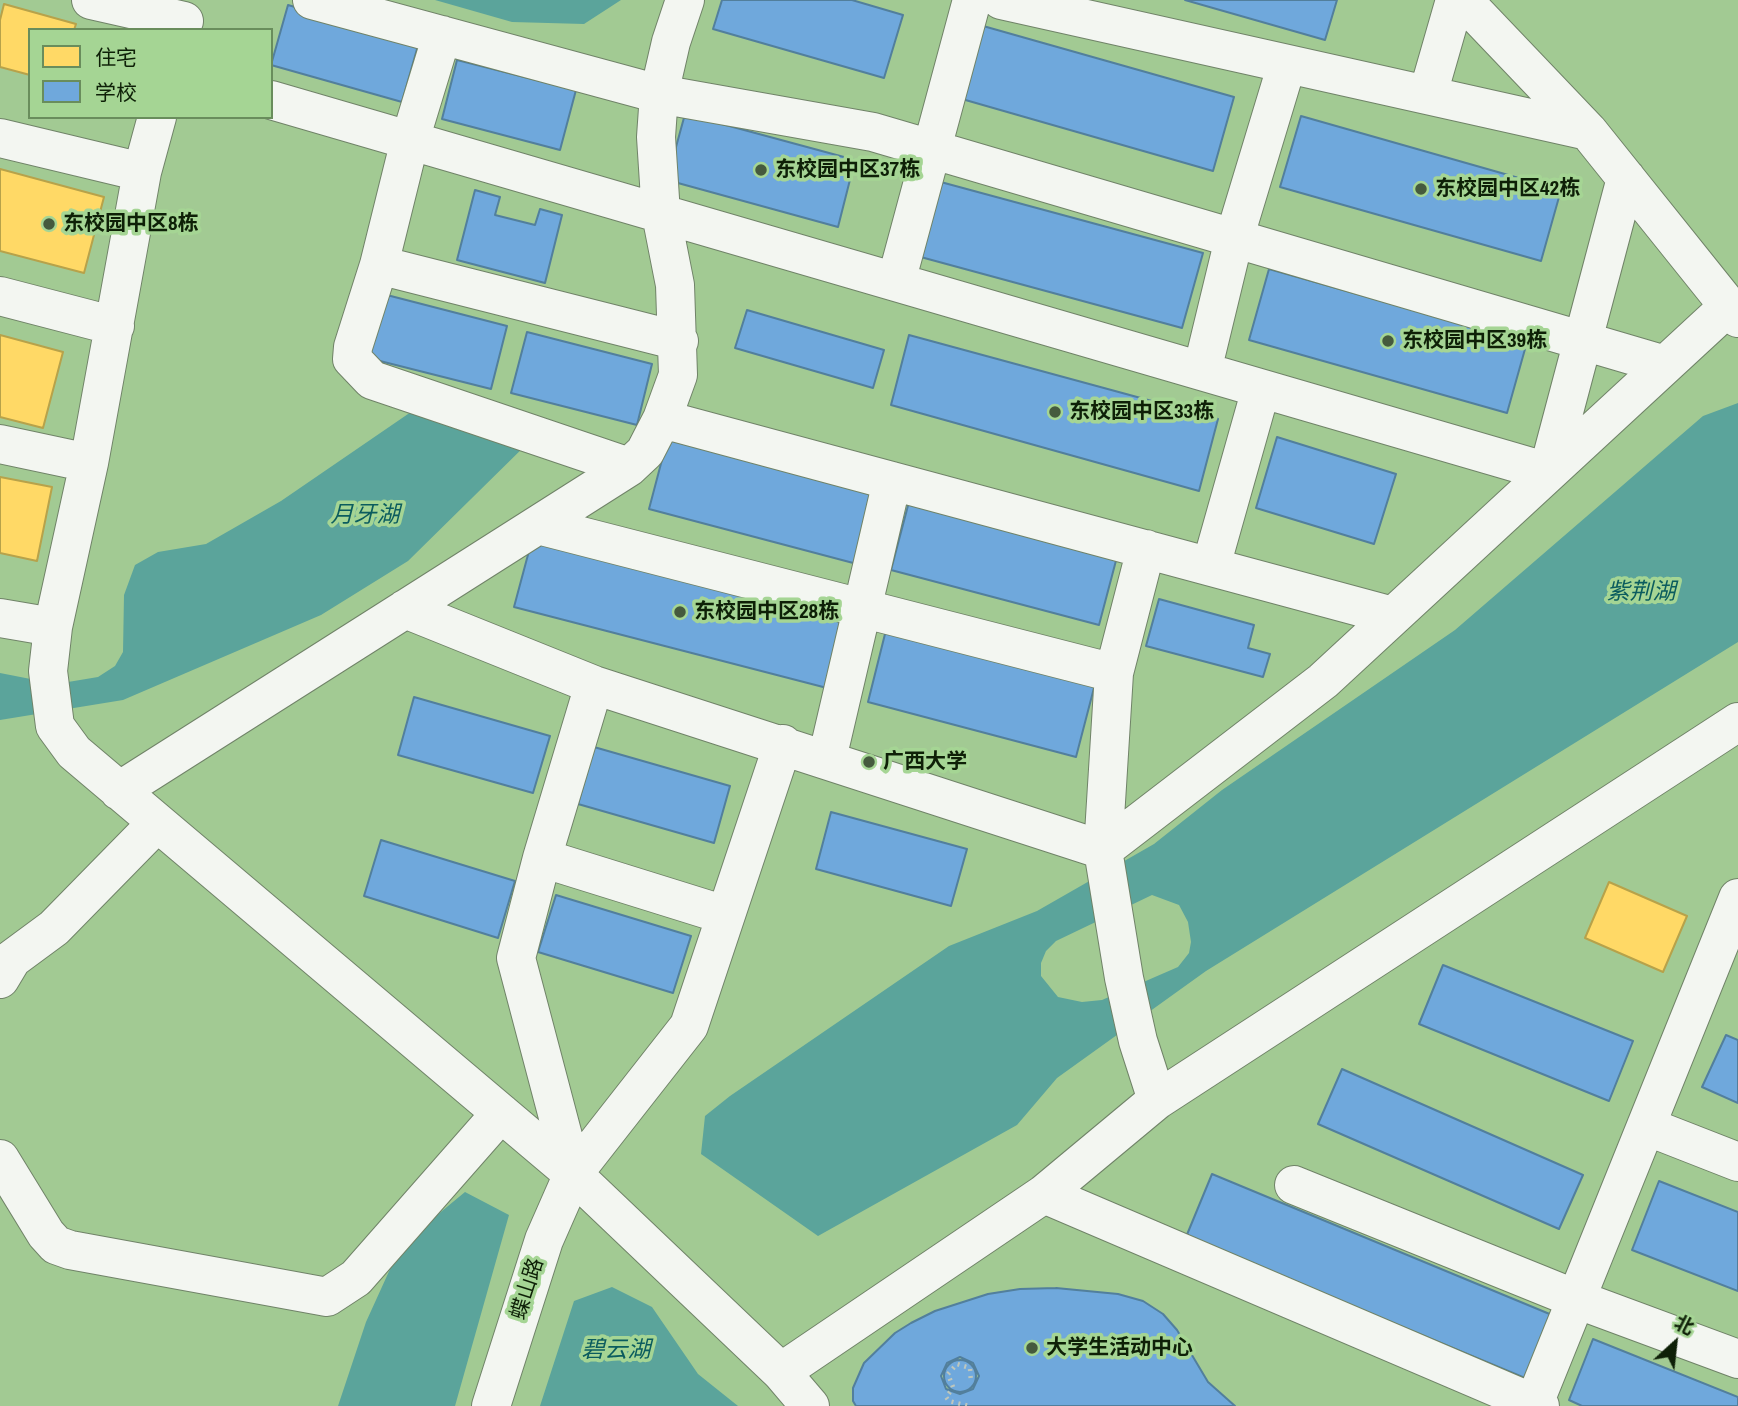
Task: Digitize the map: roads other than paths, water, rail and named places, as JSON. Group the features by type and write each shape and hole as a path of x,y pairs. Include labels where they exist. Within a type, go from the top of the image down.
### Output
{"street":[{"path":"91,0 186,17"},
{"path":"312,0 659,94 873,132 1665,365"},
{"path":"119,791 629,467 645,452 662,419 678,374 679,341 675,285 661,214 656,137 659,94 671,42 685,0"},
{"path":"895,282 972,0"},
{"path":"1428,94 1455,0"},
{"path":"1105,859 1323,681 1665,365 1733,312 1588,131 1464,0"},
{"path":"1017,2 1588,131"},
{"path":"442,35 410,140 379,265 353,347 352,359 372,380 629,467"},
{"path":"1202,372 1234,239 1287,64"},
{"path":"273,101 1548,472"},
{"path":"156,119 142,172 89,463 52,627 48,671 55,726 74,752 119,791 573,1174 781,1372 810,1406"},
{"path":"0,138 142,172"},
{"path":"1548,472 1626,178"},
{"path":"379,265 679,341"},
{"path":"0,296 116,326"},
{"path":"1211,566 1261,389"},
{"path":"662,419 1393,616"},
{"path":"0,444 89,463"},
{"path":"827,759 892,481"},
{"path":"538,525 1114,673"},
{"path":"1146,550 1114,673 1105,859 1124,978 1138,1041 1157,1100"},
{"path":"405,609 594,685 783,744 1105,859"},
{"path":"0,618 52,627"},
{"path":"573,1174 516,958 542,858 594,685"},
{"path":"781,1372 1044,1194 1157,1100 1738,722"},
{"name":"蝶山路","path":"491,1406 544,1240 573,1174 689,1026 783,744"},
{"path":"0,979 12,958 54,928 157,823"},
{"path":"542,858 725,915"},
{"path":"1044,1194 1536,1405 1738,898"},
{"path":"0,1159 46,1234 57,1245 70,1250 327,1297 356,1278 501,1113"},
{"path":"1646,1126 1738,1162"},
{"path":"1294,1185 1576,1299 1738,1359"}],"water":[{"path":"435,0 621,0 584,24 512,22"},
{"name":"月牙湖","path":"427,401 534,437 408,561 321,615 123,700 0,720 0,673 56,684 98,677 115,666 123,652 124,595 135,565 158,552 206,544 281,501"},
{"name":"紫荆湖","path":"1738,403 1738,642 1206,971 1057,1078 1017,1125 818,1236 701,1154 705,1116 730,1096 949,946 1037,911 1154,844 1222,790 1455,630 1703,416","holes":["1152,895 1179,905 1188,922 1191,942 1189,953 1178,967 1102,1000 1082,1002 1058,997 1041,976 1041,963 1046,951 1056,941"]},
{"path":"465,1192 509,1215 455,1406 338,1406 366,1322 391,1267 419,1230"},
{"name":"碧云湖","path":"612,1287 652,1307 698,1374 738,1406 540,1406 574,1301"}],"place":[{"name":"东校园中区37栋","path":"761,170"},
{"name":"东校园中区42栋","path":"1421,189"},
{"name":"东校园中区8栋","path":"49,224"},
{"name":"东校园中区39栋","path":"1388,341"},
{"name":"东校园中区33栋","path":"1055,412"},
{"name":"东校园中区28栋","path":"680,612"},
{"name":"广西大学","path":"869,762"},
{"name":"大学生活动中心","path":"1032,1348"}]}
